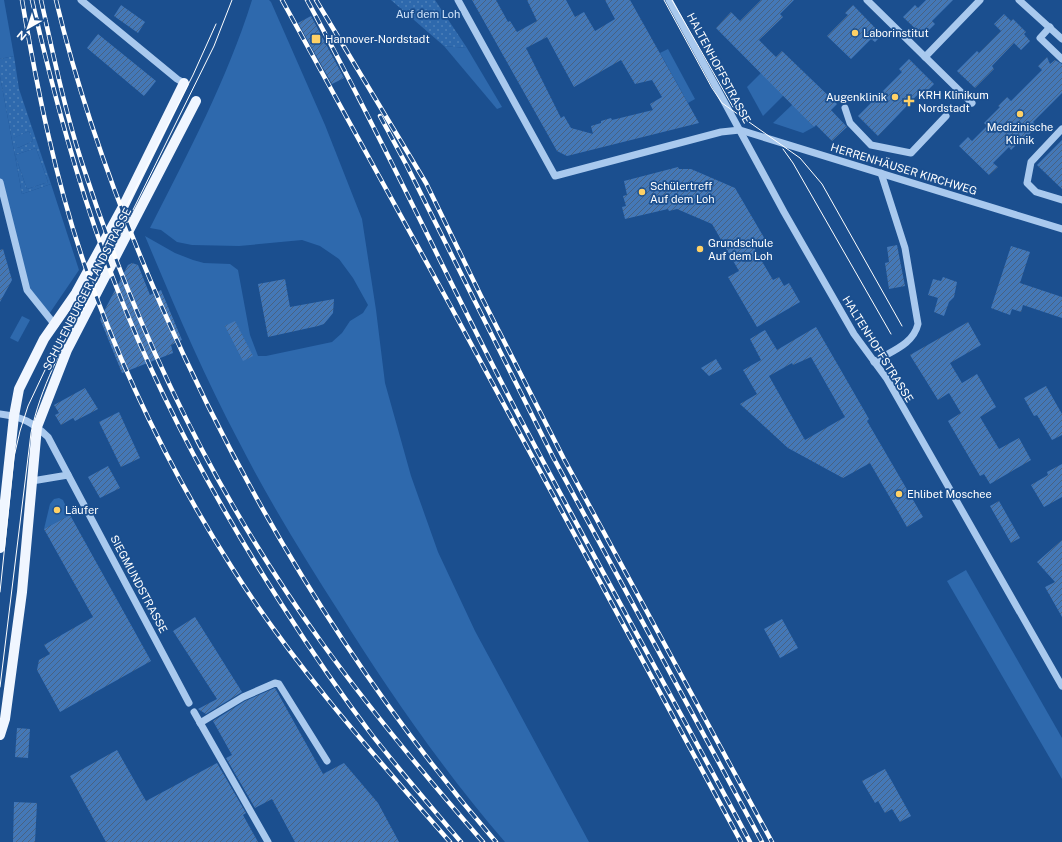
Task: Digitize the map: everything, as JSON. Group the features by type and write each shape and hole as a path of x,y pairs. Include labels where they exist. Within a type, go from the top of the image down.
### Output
{"main road":[{"name":"SCHULENBURGER LANDSTRASSE","path":"0,548 14,416 22,383 44,339 76,293 124,205 184,83"},
{"name":"SCHULENBURGER LANDSTRASSE","path":"0,735 5,719 22,592 36,427 67,350 196,101"}],"street":[{"path":"81,0 177,79 184,83"},
{"path":"458,0 555,176 721,132 740,130"},
{"name":"HALTENHOFFSTRASSE","path":"669,0 854,334 887,379 1062,686"},
{"path":"867,0 972,103"},
{"path":"925,56 980,0"},
{"path":"1019,0 1062,39"},
{"path":"1050,28 1040,38 1062,59"},
{"path":"845,108 850,123 871,145 911,153 946,116"},
{"path":"1062,129 1031,162 1026,183 1036,192 1062,200"},
{"name":"HERRENHÄUSER KIRCHWEG","path":"740,130 1062,229"},
{"path":"874,362 909,341 916,334 918,324 905,248 881,173"},
{"path":"0,182 27,290 55,325"},
{"name":"SIEGMUNDSTRASSE","path":"0,414 14,416 33,423 48,437 189,703"},
{"path":"32,481 68,475"},
{"path":"200,723 243,697 274,683 279,684 327,761"},
{"path":"194,712 268,842"}],"green space":[{"path":"0,0 4,0 14,56 0,59"},
{"path":"252,0 269,0 271,2 325,125 362,219 376,310 385,383 411,476 438,552 475,631 589,842 505,842 438,759 358,642 299,549 261,484 201,365 145,236 175,253 193,260 204,263 230,264 238,270 250,335 258,356 266,356 332,342 342,333 350,321 363,313 368,305 353,278 339,259 320,246 302,240 239,246 192,245 177,242 161,230 150,228 219,88"},
{"name":"Auf dem Loh","path":"391,0 435,0 467,48 444,46"},
{"path":"444,46 467,48 502,107 497,109"},
{"path":"668,49 695,99 688,103 660,53"},
{"path":"14,56 19,89 51,184 22,194 0,76 0,59","holes":["29,131 33,141 18,148 14,138","36,148 48,182 27,189 15,155"]},
{"path":"761,73 784,95 763,116 747,87"},
{"path":"0,76 22,194 51,184 79,270 47,317 27,290 0,182"},
{"path":"793,104 814,127 803,133 773,123"},
{"path":"29,131 33,141 18,148 13,138"},
{"path":"36,148 48,182 27,189 15,155"},
{"path":"22,316 30,320 18,342 10,338"},
{"path":"59,498 63,500 70,515 44,529 50,504 54,499"},
{"path":"966,570 1062,738 1062,779 947,581"}],"building":[{"path":"472,0 496,0 508,22 510,21 517,32 537,21 527,0 566,0 575,17 584,12 595,31 615,19 605,0 630,0 699,123 567,156 557,151","holes":["547,37 574,87 621,60 635,84 652,80 662,97 650,104 653,110 612,120 611,118 591,126 593,134 571,128 564,116 561,118 526,48"]},
{"path":"761,0 794,0 780,14 783,17 759,40 776,57 782,51 837,104 831,110 847,127 832,141 816,125 814,127 716,28 731,12 740,21"},
{"path":"926,0 953,0 932,21 935,24 923,36 903,17 915,5 918,8"},
{"path":"121,5 145,22 138,33 114,16"},
{"name":"Laborinstitut","path":"853,5 882,35 875,42 871,39 851,59 827,36 848,15 845,13"},
{"path":"1004,14 1011,21 1013,19 1026,32 1024,34 1030,41 1021,50 1014,43 992,66 994,69 975,88 957,71 977,51 979,53 1001,31 994,24"},
{"path":"311,16 344,78 332,84 298,23"},
{"path":"98,34 156,81 144,96 87,48"},
{"name":"Medizinische Klinik","path":"1047,57 1050,64 1055,60 1062,64 1062,93 1033,122 1037,126 1028,136 1027,134 1011,150 1009,147 993,163 998,167 989,175 959,146 968,137 972,141 987,126 984,123 1000,107 998,106 1007,97 1011,101 1042,70 1038,66"},
{"name":"Augenklinik","path":"909,59 934,84 924,94 921,91 878,136 858,116 902,72 899,69"},
{"name":"Medizinische Klinik","path":"1062,140 1062,189 1037,165"},
{"path":"678,167 679,169 691,169 735,188 766,241 754,248 773,280 779,277 784,286 789,283 800,302 757,327 728,277 739,271 712,224 677,209 669,211 668,209 625,219 622,207 626,206 623,196 627,195 624,181"},
{"path":"897,245 905,286 889,289 885,263 889,262 887,247"},
{"path":"1011,246 1030,252 1020,283 1062,297 1062,318 1023,305 1021,312 1012,309 1010,315 991,308"},
{"path":"3,249 12,280 0,302 0,250"},
{"path":"132,263 138,265 150,295 161,290 182,340 171,345 173,353 122,373 100,319 128,265"},
{"path":"943,277 957,282 954,297 949,302 944,316 934,312 938,298 928,295 933,279 941,281"},
{"path":"285,279 290,307 334,299 333,313 324,324 268,337 258,284"},
{"path":"235,321 253,356 243,361 225,326"},
{"path":"968,322 981,345 950,363 962,383 977,374 996,407 980,417 999,449 1019,438 1031,460 990,484 984,474 980,476 948,421 961,413 949,393 938,400 910,355"},
{"path":"816,327 869,419 867,421 923,517 907,527 870,463 843,478 788,448 740,404 757,394 743,370 761,360 750,339 765,330 777,350","holes":["811,357 845,417 805,440 769,376 792,363 793,365"]},
{"path":"716,359 722,369 709,376 701,368"},
{"path":"1046,386 1062,414 1062,435 1052,440 1037,415 1034,416 1024,398"},
{"path":"85,388 98,409 75,421 73,418 61,425 55,415 59,413 54,405"},
{"path":"119,412 140,458 121,467 99,422"},
{"path":"1062,464 1062,497 1044,507 1031,485 1048,475 1047,472"},
{"path":"108,466 120,488 100,498 88,477"},
{"path":"999,501 1020,538 1011,543 990,506"},
{"path":"70,515 151,661 60,712 37,670 39,660 50,654 44,645 93,617 44,529"},
{"path":"1062,540 1062,617 1045,587 1055,582 1037,562"},
{"path":"195,617 242,692 206,714 198,709 217,699 173,631"},
{"path":"782,619 798,648 780,658 764,629"},
{"path":"275,688 323,774 344,763 378,803 399,842 295,842 272,799 255,808 226,758 232,755 213,721 245,701"},
{"path":"17,728 30,729 28,758 15,757"},
{"path":"117,750 146,801 217,763 246,813 243,815 258,842 106,842 70,776"},
{"path":"885,769 911,816 900,822 892,809 885,813 878,801 875,803 862,781"},
{"path":"14,802 37,803 35,842 13,842"}],"tram line":[{"path":"0,687 31,433 40,400 53,367 86,305 214,46 232,0"},
{"path":"664,0 712,88 722,103 800,158 822,184 902,326"},
{"path":"672,0 733,107"},
{"path":"0,592 14,457 28,406 61,336 193,75 216,24"},
{"path":"783,149 793,163 891,334"}],"railway":[{"path":"22,0 48,133 64,198 84,263 114,342 168,457 231,566 281,639 363,742 450,842"},
{"path":"32,0 49,73 79,180 91,216 116,286 170,409 212,489 258,567 314,654 372,735 461,842"},
{"path":"41,0 59,80 81,160 127,287 153,349 182,411 247,530 283,587 322,643 400,744 483,842"},
{"path":"56,0 77,78 115,193 161,305 194,377 230,448 268,518 308,586 351,652 445,781 496,842"},
{"path":"282,0 450,305 741,842"},
{"path":"307,0 362,104 520,418 750,842"},
{"path":"316,0 426,183 481,296 564,459 772,842"},
{"path":"380,116 407,166 553,457 762,842"}],"place":[{"name":"Laborinstitut","path":"855,33"},
{"name":"Hannover-Nordstadt","path":"316,39"},
{"name":"Augenklinik","path":"895,97"},
{"name":"KRH Klinikum Nordstadt","path":"909,101"},
{"name":"Medizinische Klinik","path":"1020,114"},
{"name":"Schülertreff Auf dem Loh","path":"642,192"},
{"name":"Grundschule Auf dem Loh","path":"700,249"},
{"name":"Ehlibet Moschee","path":"899,494"},
{"name":"Läufer","path":"57,510"}]}
